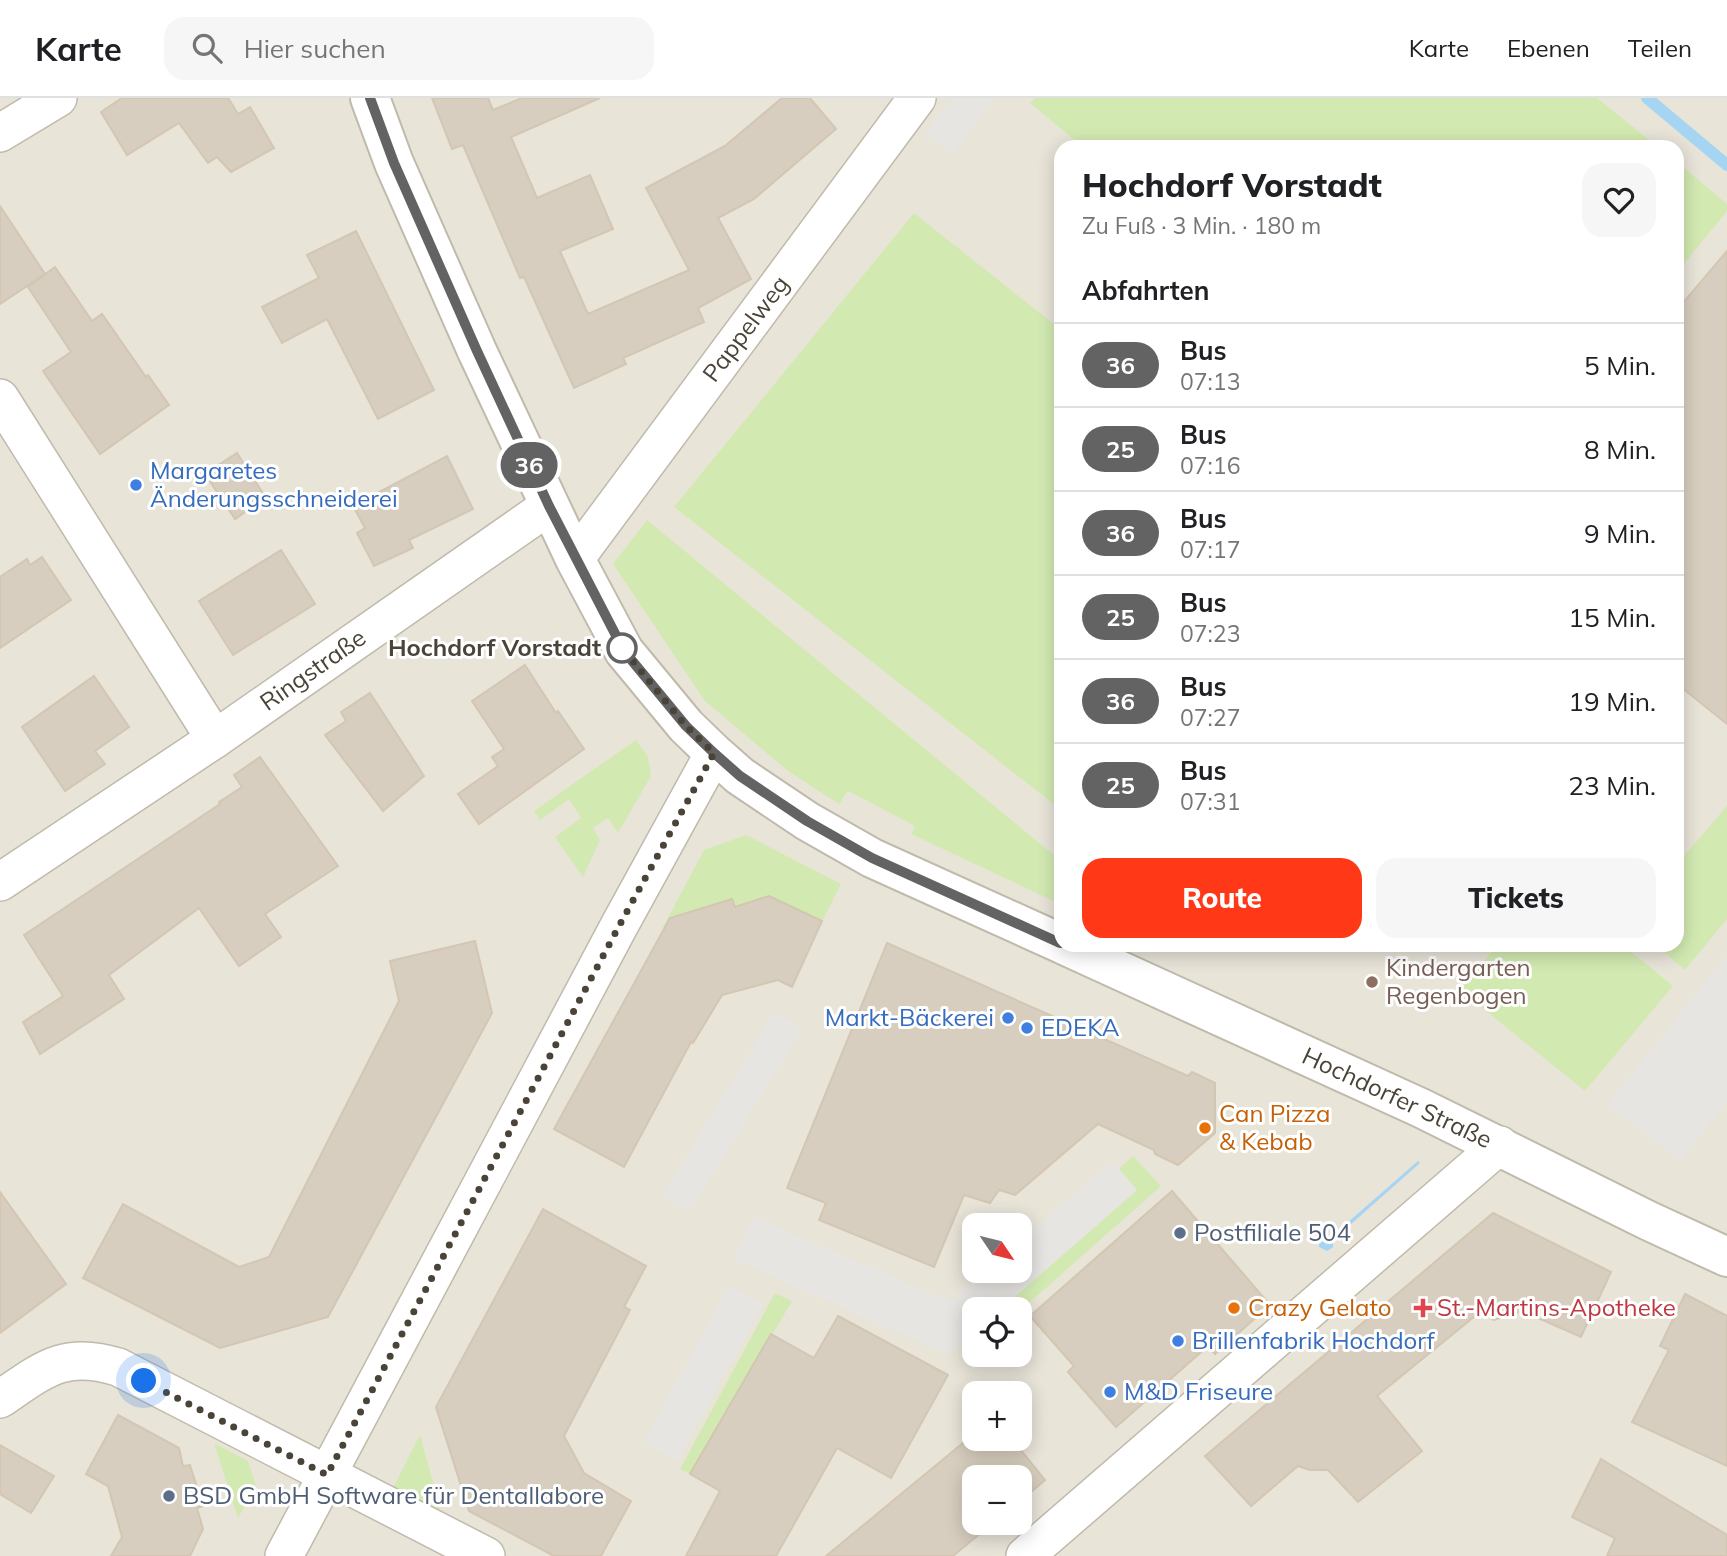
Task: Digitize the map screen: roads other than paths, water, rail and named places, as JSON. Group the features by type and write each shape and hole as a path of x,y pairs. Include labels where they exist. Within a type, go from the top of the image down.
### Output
{"street":[{"path":"0,134 58,98"},
{"name":"Hochdorfer Straße","path":"370,98 411,201 477,351 549,506 624,651 686,726 740,776 807,821 872,858 1054,940"},
{"name":"Pappelweg","path":"575,559 917,98"},
{"path":"0,398 215,739"},
{"name":"Ringstraße","path":"0,882 215,739 549,506"},
{"path":"284,1556 714,753"},
{"name":"Hochdorfer Straße","path":"1079,952 1500,1145 1727,1257"},
{"path":"1025,1556 1500,1145"},
{"path":"0,1399 42,1370 70,1360 96,1360 124,1371 486,1556"}],"water":[{"path":"1418,1161 1420,1163 1333,1240 1333,1247 1327,1251 1319,1247 1320,1238 1327,1235 1331,1237"}],"waterway":[{"path":"1647,98 1727,165"}],"place":[{"name":"Margaretes Änderungsschneiderei","path":"136,485"},
{"name":"Hochdorf Vorstadt","path":"622,648"},
{"name":"Kindergarten Regenbogen","path":"1372,982"},
{"name":"Markt-Bäckerei","path":"1008,1018"},
{"name":"EDEKA","path":"1027,1028"},
{"name":"Can Pizza & Kebab","path":"1205,1128"},
{"name":"Postfiliale 504","path":"1180,1233"},
{"name":"Crazy Gelato","path":"1234,1308"},
{"name":"St.-Martins-Apotheke","path":"1423,1308"},
{"name":"Brillenfabrik Hochdorf","path":"1178,1341"},
{"name":"M&D Friseure","path":"1110,1392"},
{"name":"BSD GmbH Software für Dentallabore","path":"169,1496"}]}
